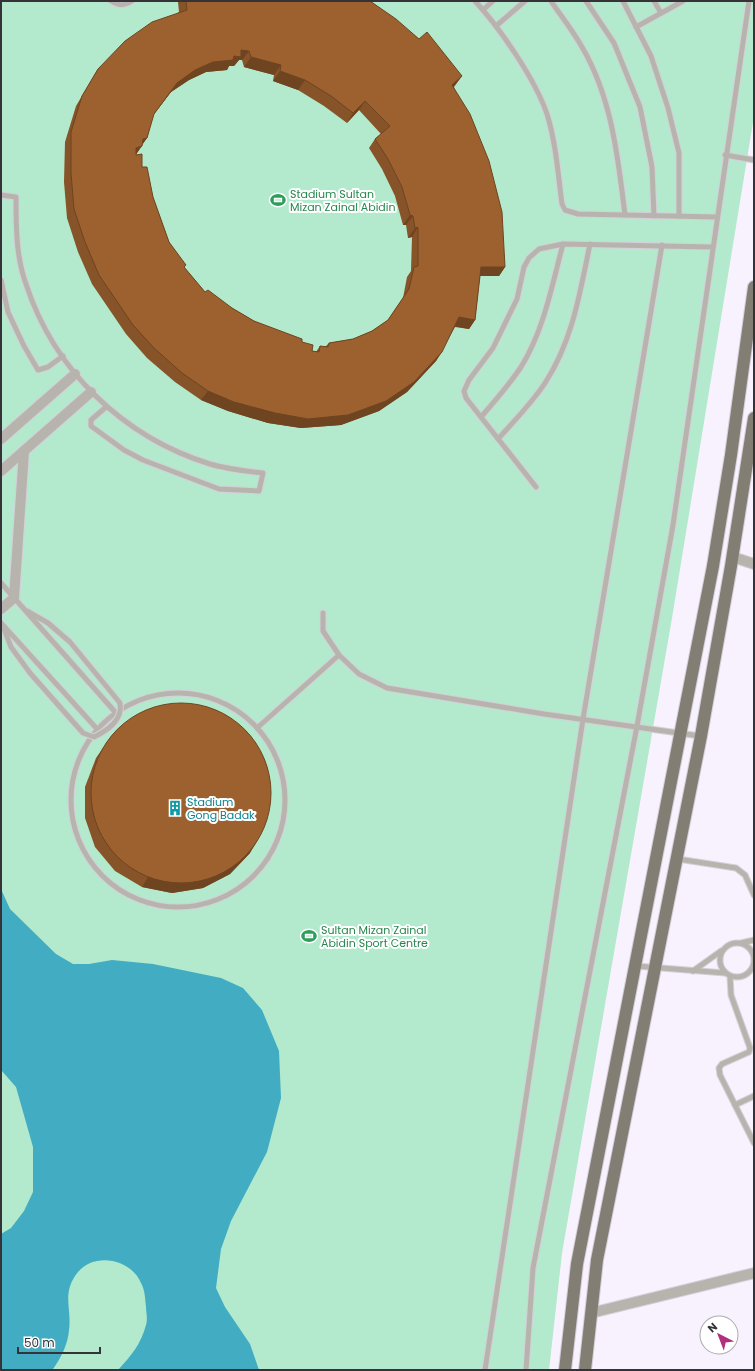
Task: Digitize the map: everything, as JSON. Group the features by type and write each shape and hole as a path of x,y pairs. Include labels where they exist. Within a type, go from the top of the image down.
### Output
{"main road":[{"path":"565,1370 577,1264 682,732 713,566 731,455 754,287"},
{"path":"585,1370 597,1260 678,859 701,736 733,557 754,418"}],"street":[{"path":"3,436 75,374"},
{"path":"1,471 90,392"},
{"path":"1,609 14,598 24,451"},
{"path":"733,557 754,564"},
{"path":"591,1314 754,1273"}],"lane":[{"path":"111,1 118,5 125,5 132,1"},
{"path":"475,1 509,43 546,113 556,152 562,204 565,210 578,214 717,217"},
{"path":"483,10 493,1"},
{"path":"496,26 525,1"},
{"path":"551,1 582,47 600,88 616,143 625,215"},
{"path":"586,1 614,43 640,107 652,168 654,216"},
{"path":"623,1 651,56 668,108 679,153 679,216"},
{"path":"654,1 660,13"},
{"path":"636,26 683,1"},
{"path":"526,1370 533,1268 637,726 673,525 725,156 749,1"},
{"path":"725,156 754,160"},
{"path":"1,195 16,197 16,236 25,283 40,321 75,374 90,392 106,407 142,432 178,452 210,464 263,473 259,491 219,488 142,460 124,450 91,426 91,420 106,407"},
{"path":"536,487 466,398 464,392 469,380 493,348 517,299 524,268 529,258 538,249 563,244 712,247"},
{"path":"481,417 521,366 536,338 548,304 563,244"},
{"path":"498,439 532,401 546,382 562,352 576,313 590,244"},
{"path":"484,1370 583,719 662,245"},
{"path":"1,280 8,312 24,346 38,370 48,368 63,356"},
{"path":"1,583 116,713"},
{"path":"2,623 11,647 30,673 83,733 94,737 104,732 118,718 121,708 120,703 70,642 48,623 22,608"},
{"path":"323,613 324,631 339,655 359,674 387,688 701,736"},
{"path":"2,623 98,730"},
{"path":"257,728 339,655"},
{"path":"166,693 193,694 227,704 243,714 257,728 276,756 284,788 282,821 276,842 262,865 238,887 207,902 183,906 159,905 125,893 106,879 84,851 73,823 71,793 72,781 80,758 98,730 116,713 141,699 166,693"},
{"path":"678,859 736,868 745,875 754,895"},
{"path":"693,971 730,944 754,940"},
{"path":"723,950 719,959 725,973 735,977 745,975 753,970 754,963 752,952 749,948 740,943"},
{"path":"636,966 655,969 725,973"},
{"path":"730,976 731,995 750,1048 749,1052 722,1064 719,1068 720,1075 754,1142"},
{"path":"735,1106 754,1096"}],"green space":[{"name":"Sultan Mizan Zainal Abidin Sport Centre","path":"1,1 754,1 754,116 672,618 562,1253 549,1370 1,1370"}],"water":[{"path":"1,889 10,909 56,954 73,964 89,964 112,960 153,964 221,978 243,988 262,1010 279,1051 281,1098 267,1152 231,1221 221,1249 216,1288 225,1307 250,1344 259,1370 118,1370 135,1349 144,1332 147,1320 145,1294 141,1283 129,1268 112,1261 103,1260 85,1266 78,1272 73,1280 68,1294 70,1322 66,1346 53,1369 1,1370 1,1234 11,1228 24,1211 33,1192 33,1147 16,1087 1,1070"}],"building":[{"path":"186,1 370,1 396,19 419,39 427,32 462,76 452,85 470,114 489,161 502,212 505,267 481,267 475,320 459,317 442,352 414,382 386,401 348,415 308,419 275,413 234,402 208,391 182,373 154,348 133,325 99,275 85,242 74,209 71,173 71,132 82,96 98,69 125,41 152,22 187,10","holes":["241,50 249,51 251,57 281,65 280,71 305,80 331,96 353,113 365,101 390,126 375,139 388,159 402,187 410,215 413,216 415,228 418,227 418,266 414,267 409,289 388,320 372,331 353,339 329,343 328,347 320,346 319,352 312,351 313,345 302,342 302,339 254,321 232,308 208,290 205,292 184,267 186,265 169,242 153,197 147,167 142,167 142,154 136,155 136,148 142,146 143,139 147,138 154,114 177,83 195,70 213,62 233,60 234,56 241,57"]},
{"name":"Stadium Gong Badak","path":"181,703 199,705 215,710 231,718 245,729 256,743 264,759 269,775 271,793 269,811 264,827 256,843 245,857 231,868 215,876 199,881 181,883 163,881 147,876 131,868 117,857 106,843 98,827 93,811 91,793 93,775 98,759 106,743 117,729 131,718 147,710 163,705"}],"place":[{"name":"Stadium Sultan Mizan Zainal Abidin","path":"278,200"},
{"name":"Stadium Gong Badak","path":"175,808"},
{"name":"Sultan Mizan Zainal Abidin Sport Centre","path":"309,936"}]}
